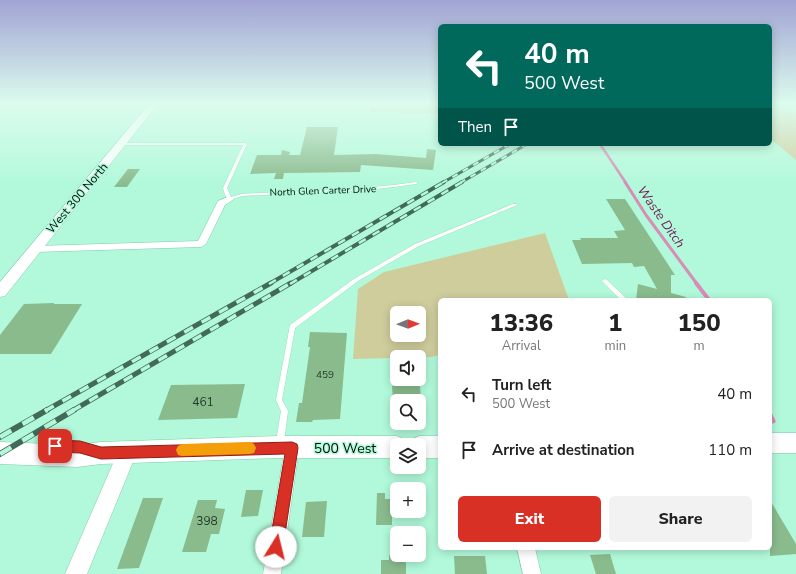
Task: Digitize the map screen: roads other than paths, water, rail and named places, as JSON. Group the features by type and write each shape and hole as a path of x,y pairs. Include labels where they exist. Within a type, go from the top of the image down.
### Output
{"main road":[{"path":"772,443 796,443"},
{"name":"500 West","path":"0,444 80,447 101,453"},
{"name":"500 West","path":"0,453 77,456 128,452 390,447"},
{"path":"426,447 438,447"}],"street":[{"name":"West 300 North","path":"0,292 132,131"},
{"path":"35,248 201,244 221,203 230,199"},
{"path":"272,574 286,448"},
{"path":"76,574 128,452"},
{"path":"526,550 532,574"}],"lane":[{"path":"121,144 245,144 225,188 230,199"},
{"name":"North Glen Carter Drive","path":"230,199 242,195 357,192 386,189 416,183"},
{"path":"286,448 285,410 279,400 292,327 356,280 417,245 515,205"},
{"path":"605,281 623,298"}],"waterway":[{"name":"Waste Ditch","path":"601,146 626,183"},
{"name":"Waste Ditch","path":"625,182 646,215 697,284"},
{"name":"Waste Ditch","path":"696,283 707,298"}],"railway":[{"path":"442,183 507,146"},
{"path":"460,183 524,146"},
{"path":"269,284 444,182"},
{"path":"290,284 462,182"},
{"path":"45,411 271,283"},
{"path":"72,411 291,283"},
{"path":"0,437 47,410"},
{"path":"0,454 74,410"}]}
